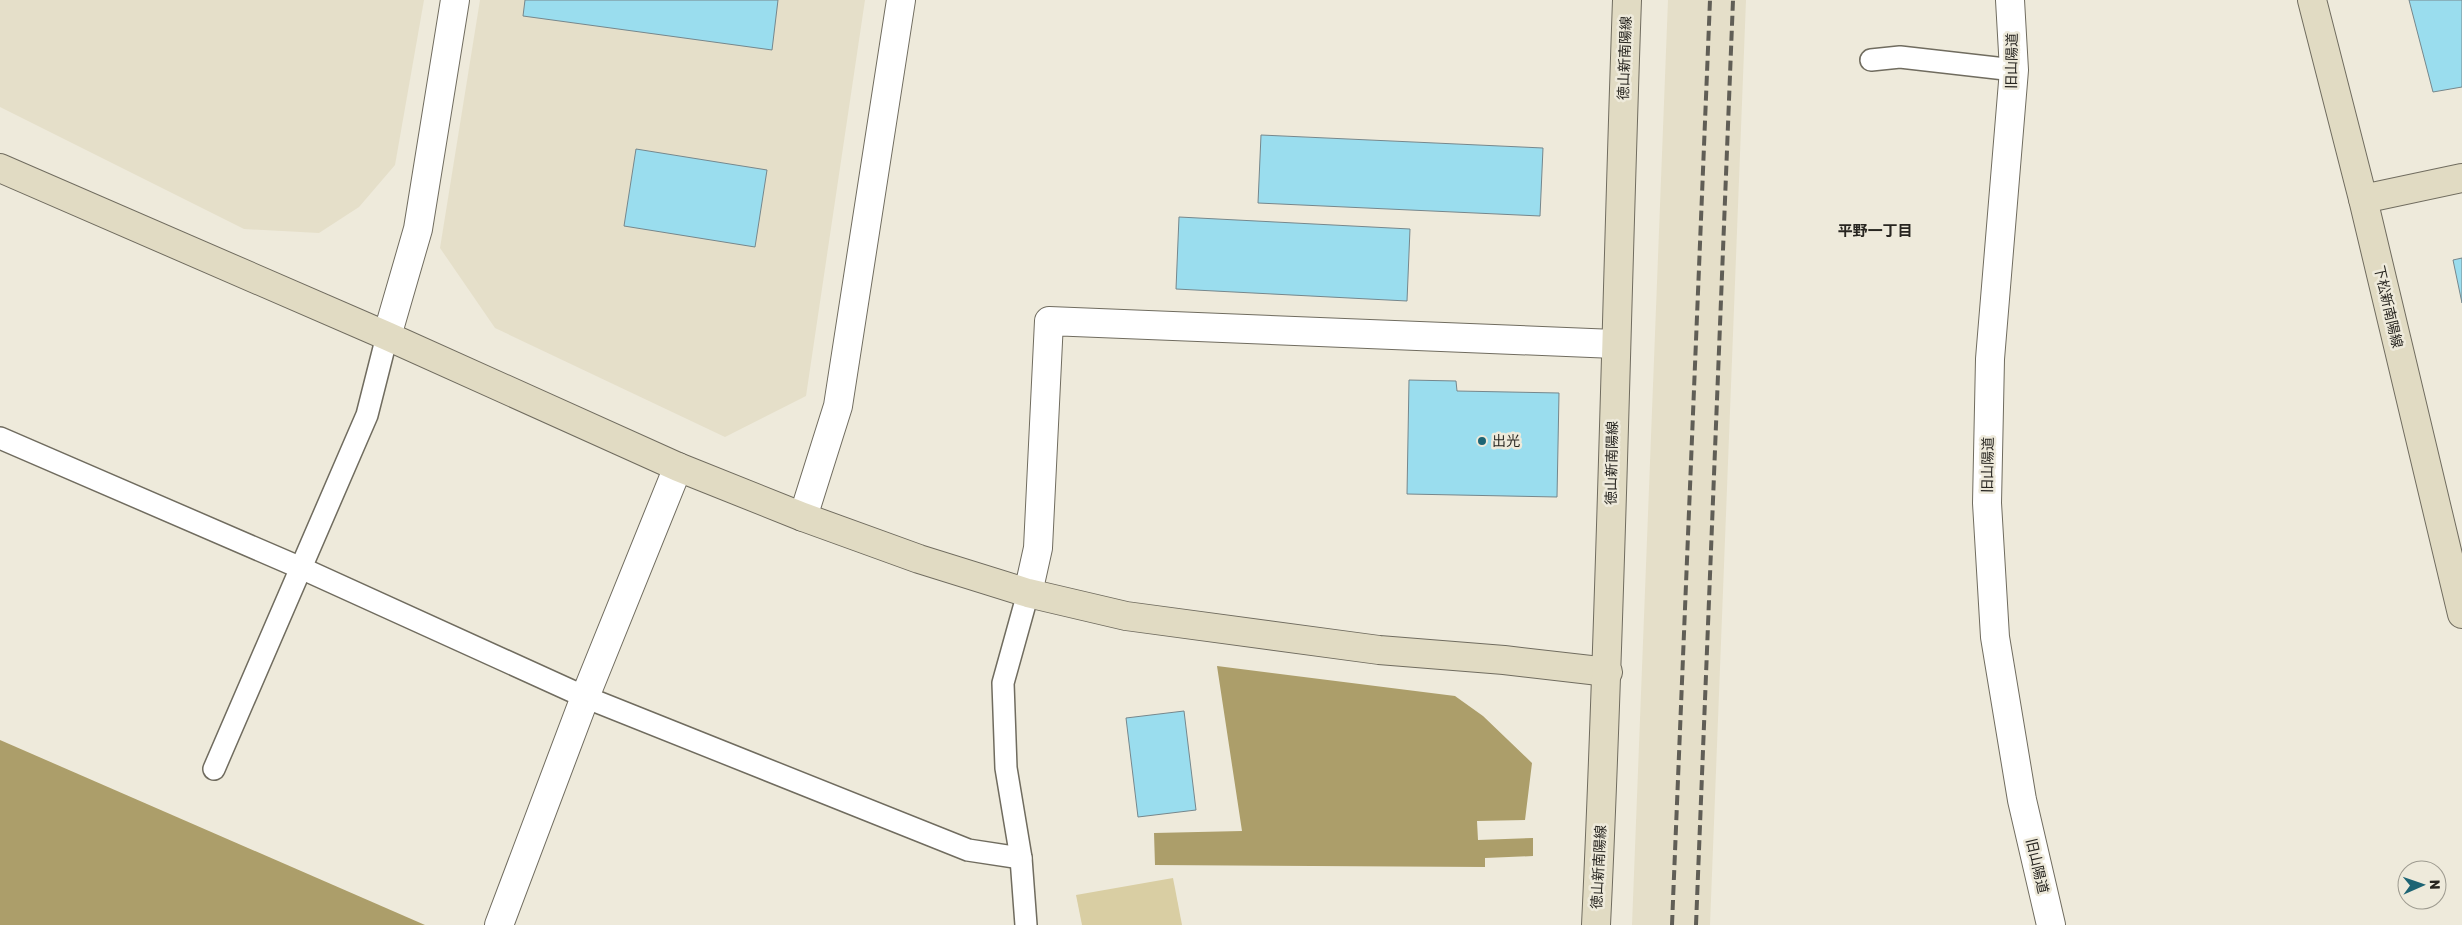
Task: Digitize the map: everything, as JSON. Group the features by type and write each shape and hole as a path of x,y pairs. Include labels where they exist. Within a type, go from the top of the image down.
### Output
{"street":[{"path":"387,336 418,230 455,0"},
{"path":"803,517 838,406 901,0"},
{"name":"徳山新南陽線","path":"1596,925 1608,672 1615,344 1627,0"},
{"name":"旧山陽道","path":"2010,0 2014,70 1990,359 1987,503 1995,637 2022,800 2051,925"},
{"name":"下松新南陽線","path":"2312,0 2363,199 2462,614"},
{"path":"0,168 387,336 678,467 803,517 919,559 1028,594 1136,617 1379,650 1504,660 1608,672"},
{"path":"2363,199 2462,178"},
{"path":"1028,594 1038,548 1049,321 1615,344"},
{"path":"499,925 585,697 678,467"}],"lane":[{"path":"1871,60 1900,57 2014,70"},
{"path":"214,769 367,415 387,336"},
{"path":"0,438 301,568 585,697 968,850 1021,858"},
{"path":"1026,925 1021,858 1006,768 1003,683 1028,594"}],"shaded area":[{"path":"0,0 424,0 395,165 359,207 319,233 244,229 0,107"},
{"path":"480,0 865,0 806,396 725,437 495,328 440,248"},
{"path":"1668,0 1746,0 1710,925 1632,925"},
{"path":"1217,666 1455,696 1483,716 1532,763 1525,820 1477,821 1478,840 1533,838 1533,856 1485,858 1485,867 1155,865 1154,833 1242,831"},
{"path":"0,740 425,925 0,925"},
{"path":"1173,878 1182,925 1082,925 1076,895"}],"building":[{"path":"525,0 778,0 772,50 523,16"},
{"path":"2409,0 2462,0 2462,87 2433,92"},
{"path":"1261,135 1543,148 1540,216 1258,203"},
{"path":"636,149 767,170 755,247 624,226"},
{"path":"1179,217 1410,229 1407,301 1176,289"},
{"path":"2462,258 2462,303 2453,260"},
{"path":"1409,380 1456,381 1457,391 1559,393 1557,497 1407,494"},
{"path":"1184,711 1196,810 1138,817 1126,718"}],"railway":[{"path":"1672,925 1710,0"},
{"path":"1696,925 1733,0"}],"place":[{"name":"出光","path":"1482,441"}],"district":[{"name":"平野一丁目","path":"1875,231"}]}
